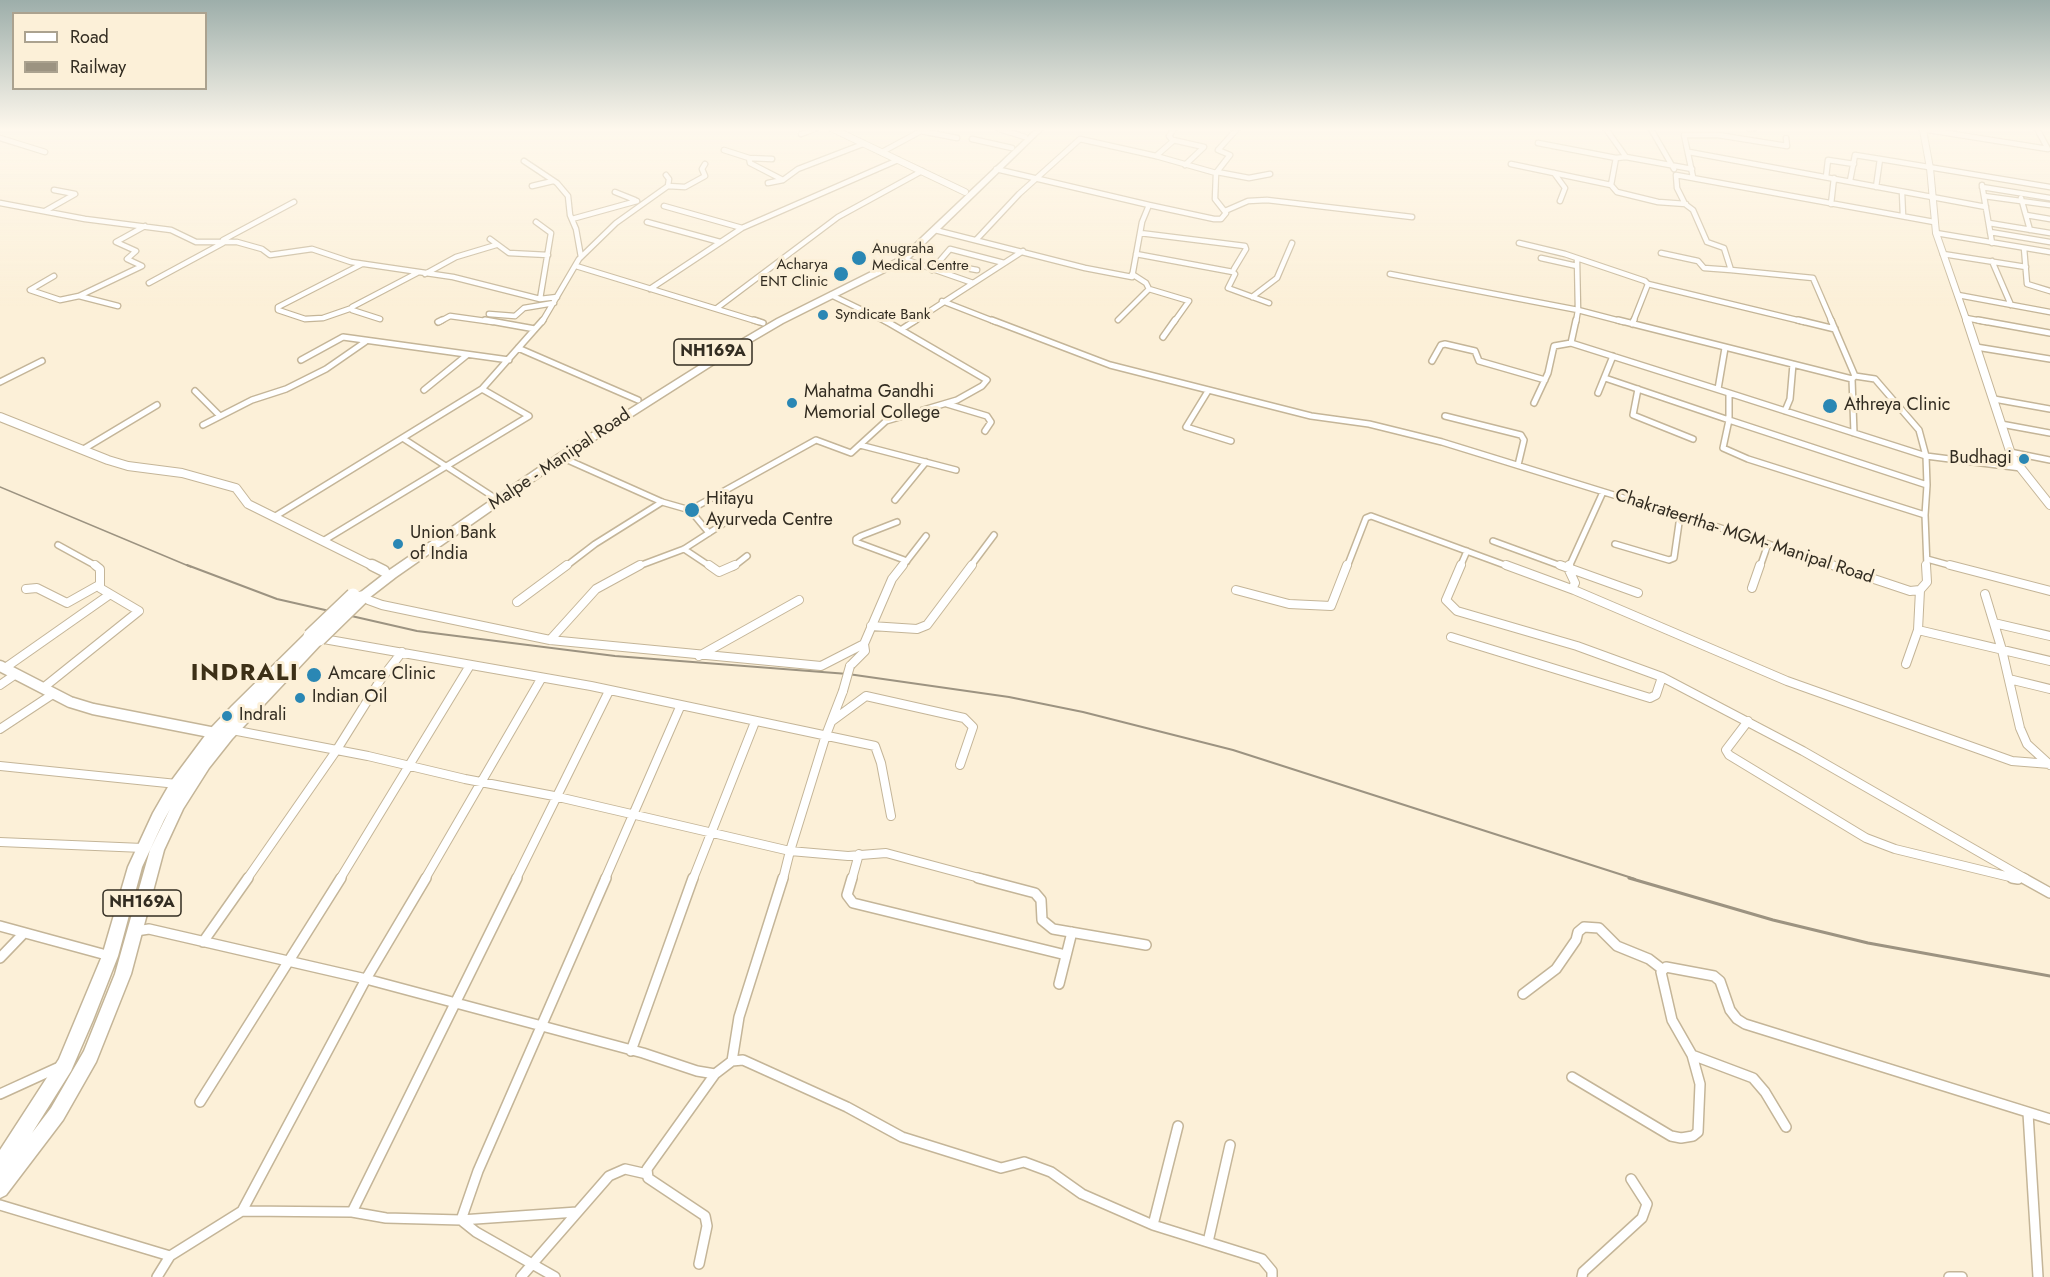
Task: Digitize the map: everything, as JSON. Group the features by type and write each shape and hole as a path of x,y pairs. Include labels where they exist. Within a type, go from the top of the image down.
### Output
{"highway":[{"name":"Malpe - Manipal Road","path":"384,571 492,496 638,400 831,295 904,260 935,230 940,220 969,189"},
{"name":"Malpe - Manipal Road","path":"0,1188 57,1114 90,1056 123,974 165,816 231,729 314,638 357,596 763,323 896,258 974,189"},
{"name":"NH169A","path":"357,596 384,571"},
{"name":"NH169A","path":"0,1165 65,1065 86,1020 110,956 143,848 165,816 177,784 236,709 314,638"}],"street":[{"path":"561,189 568,196 581,257"},
{"path":"274,517 482,389 535,329 556,300 581,257 616,223 664,189"},
{"path":"650,290 742,228 832,189"},
{"path":"717,308 838,217 890,189"},
{"path":"958,189 965,192"},
{"path":"976,240 1026,189"},
{"path":"1080,189 1217,219 1225,215 1225,211 1248,201 1267,200 1412,217"},
{"path":"1216,189 1215,199 1219,207 1225,211"},
{"path":"1560,201 1565,189"},
{"path":"1614,189 1617,192 1658,202 1686,204"},
{"path":"1677,189 1686,204 1693,210 1708,243 1724,248 1731,270"},
{"path":"1752,189 1934,222"},
{"path":"1831,204 1833,189"},
{"path":"1884,189 1986,207"},
{"path":"1931,189 1936,233 1994,399 2010,452 2050,505"},
{"path":"1982,189 1992,243"},
{"path":"1993,189 2050,198"},
{"path":"44,212 75,194 54,190"},
{"path":"615,192 645,203"},
{"path":"1902,192 1903,216"},
{"path":"2018,192 2030,230"},
{"path":"1984,196 2050,205"},
{"path":"572,219 637,201"},
{"path":"149,283 294,202"},
{"path":"0,203 44,212 171,230 196,242 237,242 262,249 270,255 312,249 362,264 453,277 540,299 556,300"},
{"path":"935,230 1085,268 1132,277 1140,233 1149,205"},
{"path":"664,206 742,228"},
{"path":"2026,215 2050,219"},
{"path":"537,222 551,233 540,299"},
{"path":"647,222 720,242"},
{"path":"1989,223 2050,233"},
{"path":"54,276 30,290 60,300 79,296 142,266 127,259 136,251 116,242 145,226"},
{"path":"1989,232 2050,242"},
{"path":"1140,233 1245,246 1246,249 1234,270"},
{"path":"1936,233 2050,252"},
{"path":"490,239 496,245 515,255 548,255"},
{"path":"1252,297 1277,278 1292,243"},
{"path":"1518,243 1564,254 1577,263"},
{"path":"425,274 456,257 496,245"},
{"path":"2024,248 2028,286 2050,291"},
{"path":"932,270 950,249 1004,263"},
{"path":"902,329 1023,251"},
{"path":"1136,254 1233,272 1235,274 1227,287 1269,303"},
{"path":"1661,254 1698,261 1704,268 1813,278 1854,377 1854,434"},
{"path":"1943,254 2026,267"},
{"path":"1542,258 1577,263 1645,281 1648,284 1835,328"},
{"path":"904,260 973,283"},
{"path":"1992,261 2011,305"},
{"path":"938,263 976,270"},
{"path":"1571,344 1578,310 1577,263"},
{"path":"362,264 278,307 278,310 305,319 323,318 352,308 417,273"},
{"path":"576,266 763,323"},
{"path":"1132,274 1146,283 1149,289 1189,301 1163,337"},
{"path":"1390,274 1578,310 1793,364 1854,377 1875,379 1919,430 1926,456 1927,582 1920,590 1918,630 1906,664"},
{"path":"1632,324 1648,284"},
{"path":"1118,320 1149,289"},
{"path":"690,510 816,440 851,453 886,420 948,404 982,386 987,380 902,329 831,295"},
{"path":"1958,295 2050,312"},
{"path":"79,296 118,306"},
{"path":"489,314 515,316 524,308 556,300"},
{"name":"Chakrateertha- MGM- Manipal Road","path":"942,302 1110,364 1311,416 1369,424 1442,442 1910,591 1920,590"},
{"path":"352,308 380,319"},
{"path":"438,322 450,316 461,316 535,329"},
{"path":"1966,318 2050,333"},
{"path":"301,360 343,337 365,342 509,360"},
{"path":"203,425 326,369 365,342"},
{"path":"1432,360 1441,345 1445,344 1476,351 1479,361 1545,380"},
{"path":"1534,403 1545,380 1554,346 1571,344 1926,456 2021,468"},
{"path":"1976,347 2050,360"},
{"path":"518,348 638,400"},
{"path":"1718,389 1725,348"},
{"path":"424,390 467,355"},
{"path":"1598,393 1613,357"},
{"path":"0,382 42,361"},
{"path":"1785,411 1790,403 1793,364"},
{"path":"1605,378 1927,485"},
{"path":"323,541 529,416 482,389"},
{"path":"1638,389 1633,415 1693,439"},
{"path":"195,391 220,416"},
{"path":"1208,391 1186,428 1231,441"},
{"path":"1729,393 1729,420 1723,448 1748,459 1925,515"},
{"path":"1994,399 2050,409"},
{"path":"948,404 987,416 991,422 985,431"},
{"path":"82,450 157,405"},
{"path":"1445,416 1521,435 1524,440 1518,465"},
{"path":"0,417 128,466 182,473 236,488 248,504 384,571"},
{"path":"2001,424 2050,433"},
{"path":"404,439 492,496"},
{"path":"860,445 956,470"},
{"path":"2010,452 2050,460"},
{"path":"561,457 662,502 690,510 709,533"},
{"path":"895,500 926,462"},
{"path":"1572,590 1575,583 1568,568 1603,492"},
{"path":"517,602 595,544 662,502"},
{"path":"1236,590 1289,604 1331,606 1368,516 1572,590 1787,681 2012,761 2050,764"},
{"path":"1615,544 1670,560 1674,558 1680,516"},
{"path":"550,640 596,589 635,567 684,549 729,520"},
{"path":"897,522 861,536 856,542 907,561"},
{"path":"872,626 917,629 927,625 994,534"},
{"path":"357,596 382,605 550,640 821,666 853,652 864,644 892,579 926,536"},
{"path":"1493,541 1638,593"},
{"path":"1752,588 1768,544"},
{"path":"58,545 100,569 99,585"},
{"path":"684,549 719,572 728,570 747,556"},
{"path":"1467,551 1446,600 1457,611 1576,646 1662,677 1748,721 2050,893"},
{"path":"1927,559 2050,591"},
{"path":"26,589 37,588 66,603 99,585"},
{"path":"43,688 138,614 138,608 110,595 99,585"},
{"path":"1985,594 2002,650 2020,728 2027,744 2050,764"},
{"path":"110,595 2,667 53,694 93,710 215,733"},
{"path":"699,656 799,600"},
{"path":"1994,623 2050,636"},
{"path":"1918,630 2050,661"},
{"path":"1450,637 1650,698 1656,695 1662,677"},
{"path":"314,638 609,691 874,746 881,763 891,816"},
{"path":"732,1060 739,1017 778,900 790,851 826,735 843,690 849,666 865,651 864,644"},
{"path":"203,942 336,751 381,679 402,652"},
{"path":"200,1102 290,962 469,667"},
{"path":"0,685 16,674"},
{"path":"157,1277 170,1256 242,1211 366,979 541,679"},
{"path":"2009,679 2050,688"},
{"path":"352,1212 609,691"},
{"path":"0,729 53,694"},
{"path":"831,722 866,696 964,718 973,728 960,765"},
{"path":"461,1221 478,1171 680,707"},
{"path":"1748,721 1726,750 1729,755 1866,838 1895,849 2027,881"},
{"path":"632,1051 710,831 754,722"},
{"path":"231,729 557,796 790,851 848,856 886,853 1035,893 1041,900 1042,920 1053,929 1146,945"},
{"path":"0,766 177,784"},
{"path":"0,842 143,848"},
{"path":"859,854 847,894 853,903 1066,956"},
{"path":"0,926 110,956"},
{"path":"1522,994 1556,969 1576,940 1578,932 1584,927 1599,928 1617,946 1649,959 1662,969 1672,1020 1692,1055 1700,1084 1698,1132 1693,1136 1681,1138 1671,1136 1572,1077"},
{"path":"134,932 149,929 366,979 715,1074"},
{"path":"0,958 24,933"},
{"path":"1059,984 1072,933"},
{"path":"1662,969 1669,968 1714,976 1720,981 1730,1010 1737,1019 1745,1024 2050,1119"},
{"path":"1692,1055 1753,1078 1765,1092 1786,1127"},
{"path":"699,1264 707,1226 705,1216 648,1178 647,1169 715,1074 732,1060 743,1060 837,1102 902,1137 1001,1168 1024,1162 1051,1172 1082,1194 1153,1225 1262,1259 1272,1270 1272,1277"},
{"path":"0,1094 65,1065"},
{"path":"2028,1113 2038,1277"},
{"path":"1153,1225 1178,1126"},
{"path":"1208,1242 1230,1145"},
{"path":"521,1277 609,1176 618,1170 625,1169 647,1174"},
{"path":"1582,1277 1583,1272 1642,1218 1647,1204 1631,1179"},
{"path":"0,1205 170,1256"},
{"path":"242,1211 352,1212 386,1218 461,1221 577,1212"},
{"path":"461,1221 555,1277"},
{"path":"1949,1277 1962,1277"}],"railway":[{"path":"0,487 191,567"},
{"path":"187,565 277,599 417,631 615,656 848,674 1009,697 1083,712 1233,750 1635,879"},
{"path":"1629,878 1773,920 1868,943 2050,976"}],"place":[{"name":"Anugraha Medical Centre","path":"859,258"},
{"name":"Acharya ENT Clinic","path":"841,274"},
{"name":"Syndicate Bank","path":"823,315"},
{"name":"Mahatma Gandhi Memorial College","path":"792,403"},
{"name":"Athreya Clinic","path":"1830,406"},
{"name":"Budhagi","path":"2024,459"},
{"name":"Hitayu Ayurveda Centre","path":"692,510"},
{"name":"Union Bank of India","path":"398,544"},
{"name":"Amcare Clinic","path":"314,675"},
{"name":"Indian Oil","path":"300,698"},
{"name":"Indrali","path":"227,716"}],"district":[{"name":"INDRALI","path":"245,674"}]}
